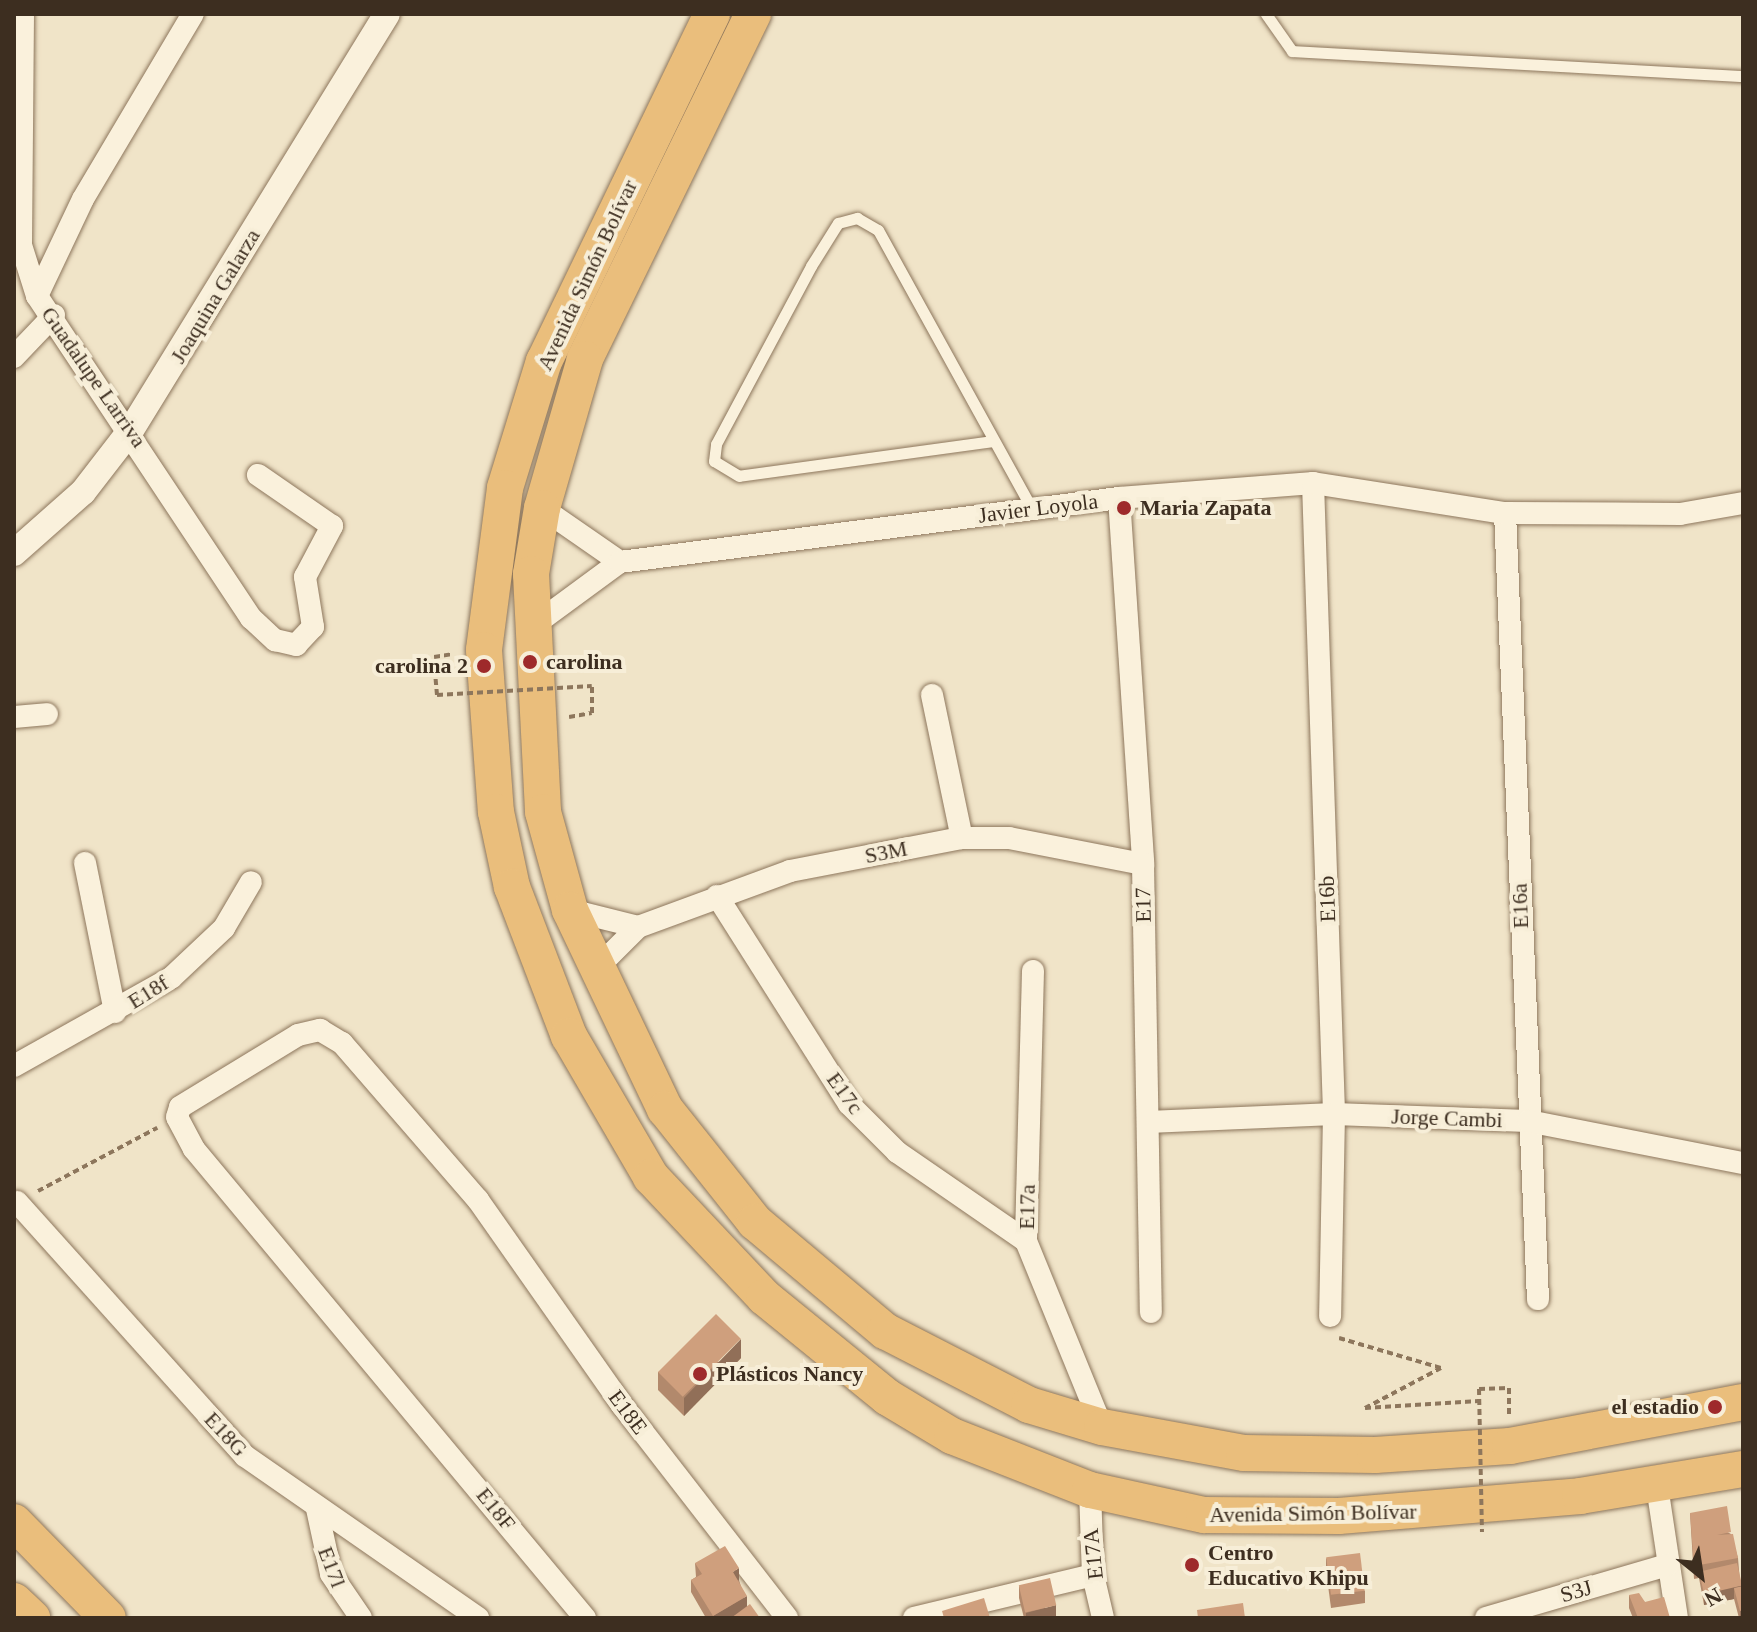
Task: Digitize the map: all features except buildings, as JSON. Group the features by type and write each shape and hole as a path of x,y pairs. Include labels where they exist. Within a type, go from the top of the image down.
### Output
{"highway":[{"name":"Avenida Simón Bolívar","path":"712,14 544,361 505,488 484,666 496,812 512,887 569,1036 651,1177 733,1268 887,1397 952,1436 1090,1490 1204,1515 1339,1516 1657,1486 1743,1469"},
{"name":"Avenida Simón Bolívar","path":"753,14 585,359 542,508 530,628 543,812 570,910 595,970 665,1109 755,1222 822,1285 885,1331 1029,1405 1102,1427 1244,1453 1375,1455 1510,1446 1743,1402"},
{"path":"14,1522 108,1618"},
{"path":"14,1601 32,1618"}],"street":[{"name":"Guadalupe Larriva","path":"23,14 21,245 37,296 54,315 131,430 251,618 285,645 306,640 313,613 305,577 332,526 258,475"},
{"path":"37,296 90,186 193,14"},
{"name":"Joaquina Galarza","path":"14,553 83,492 131,430 387,14"},
{"path":"14,357 54,315"},
{"name":"Javier Loyola","path":"530,628 620,562 1119,498 1313,483 1505,513 1680,514 1743,503"},
{"name":"E16b","path":"1313,483 1334,1114 1330,1316"},
{"name":"E17","path":"1119,498 1143,864 1151,1312"},
{"path":"542,508 620,562"},
{"name":"E16a","path":"1505,513 1528,1121 1538,1299"},
{"path":"932,695 962,838"},
{"path":"14,717 47,714"},
{"name":"S3M","path":"595,970 638,927 790,871 962,838 1009,838 1143,864"},
{"path":"85,863 115,1012"},
{"name":"E18f","path":"14,1066 115,1012 203,952 251,882"},
{"name":"E17c","path":"717,896 849,1104 897,1152 1026,1241"},
{"path":"570,910 638,927"},
{"name":"E17a","path":"1033,971 1026,1241 1102,1427"},
{"name":"E18E","path":"177,1117 180,1107 298,1035 320,1030 342,1043 478,1200 622,1405 787,1618"},
{"name":"Jorge Cambi","path":"1148,1122 1334,1114 1528,1121 1743,1163"},
{"name":"E18F","path":"177,1117 194,1149 585,1618"},
{"name":"E18G","path":"17,1202 245,1456 317,1509 478,1618"},
{"path":"1657,1486 1677,1618"},
{"name":"E17A","path":"1090,1490 1093,1575 1103,1618"},
{"name":"E17l","path":"317,1509 331,1574 361,1618"},
{"name":"S3J","path":"1486,1618 1667,1565"},
{"path":"914,1618 1093,1575"}],"lane":[{"path":"1266,14 1292,51 1743,76"},
{"path":"993,441 739,476 714,461 716,444 811,266 838,223 857,218 878,230 1032,509"}],"path":[{"path":"434,657 437,695 592,686 592,713"},
{"path":"17,1202 177,1117"},
{"path":"1330,1316 1333,1336 1441,1368 1365,1408 1476,1401"},
{"path":"1482,1532 1476,1401 1479,1389 1509,1388"}],"place":[{"name":"Maria Zapata","path":"1124,508"},
{"name":"carolina","path":"530,662"},
{"name":"carolina 2","path":"484,666"},
{"name":"Plásticos Nancy","path":"700,1374"},
{"name":"el estadio","path":"1715,1407"},
{"name":"Centro Educativo Khipu","path":"1192,1565"}]}
